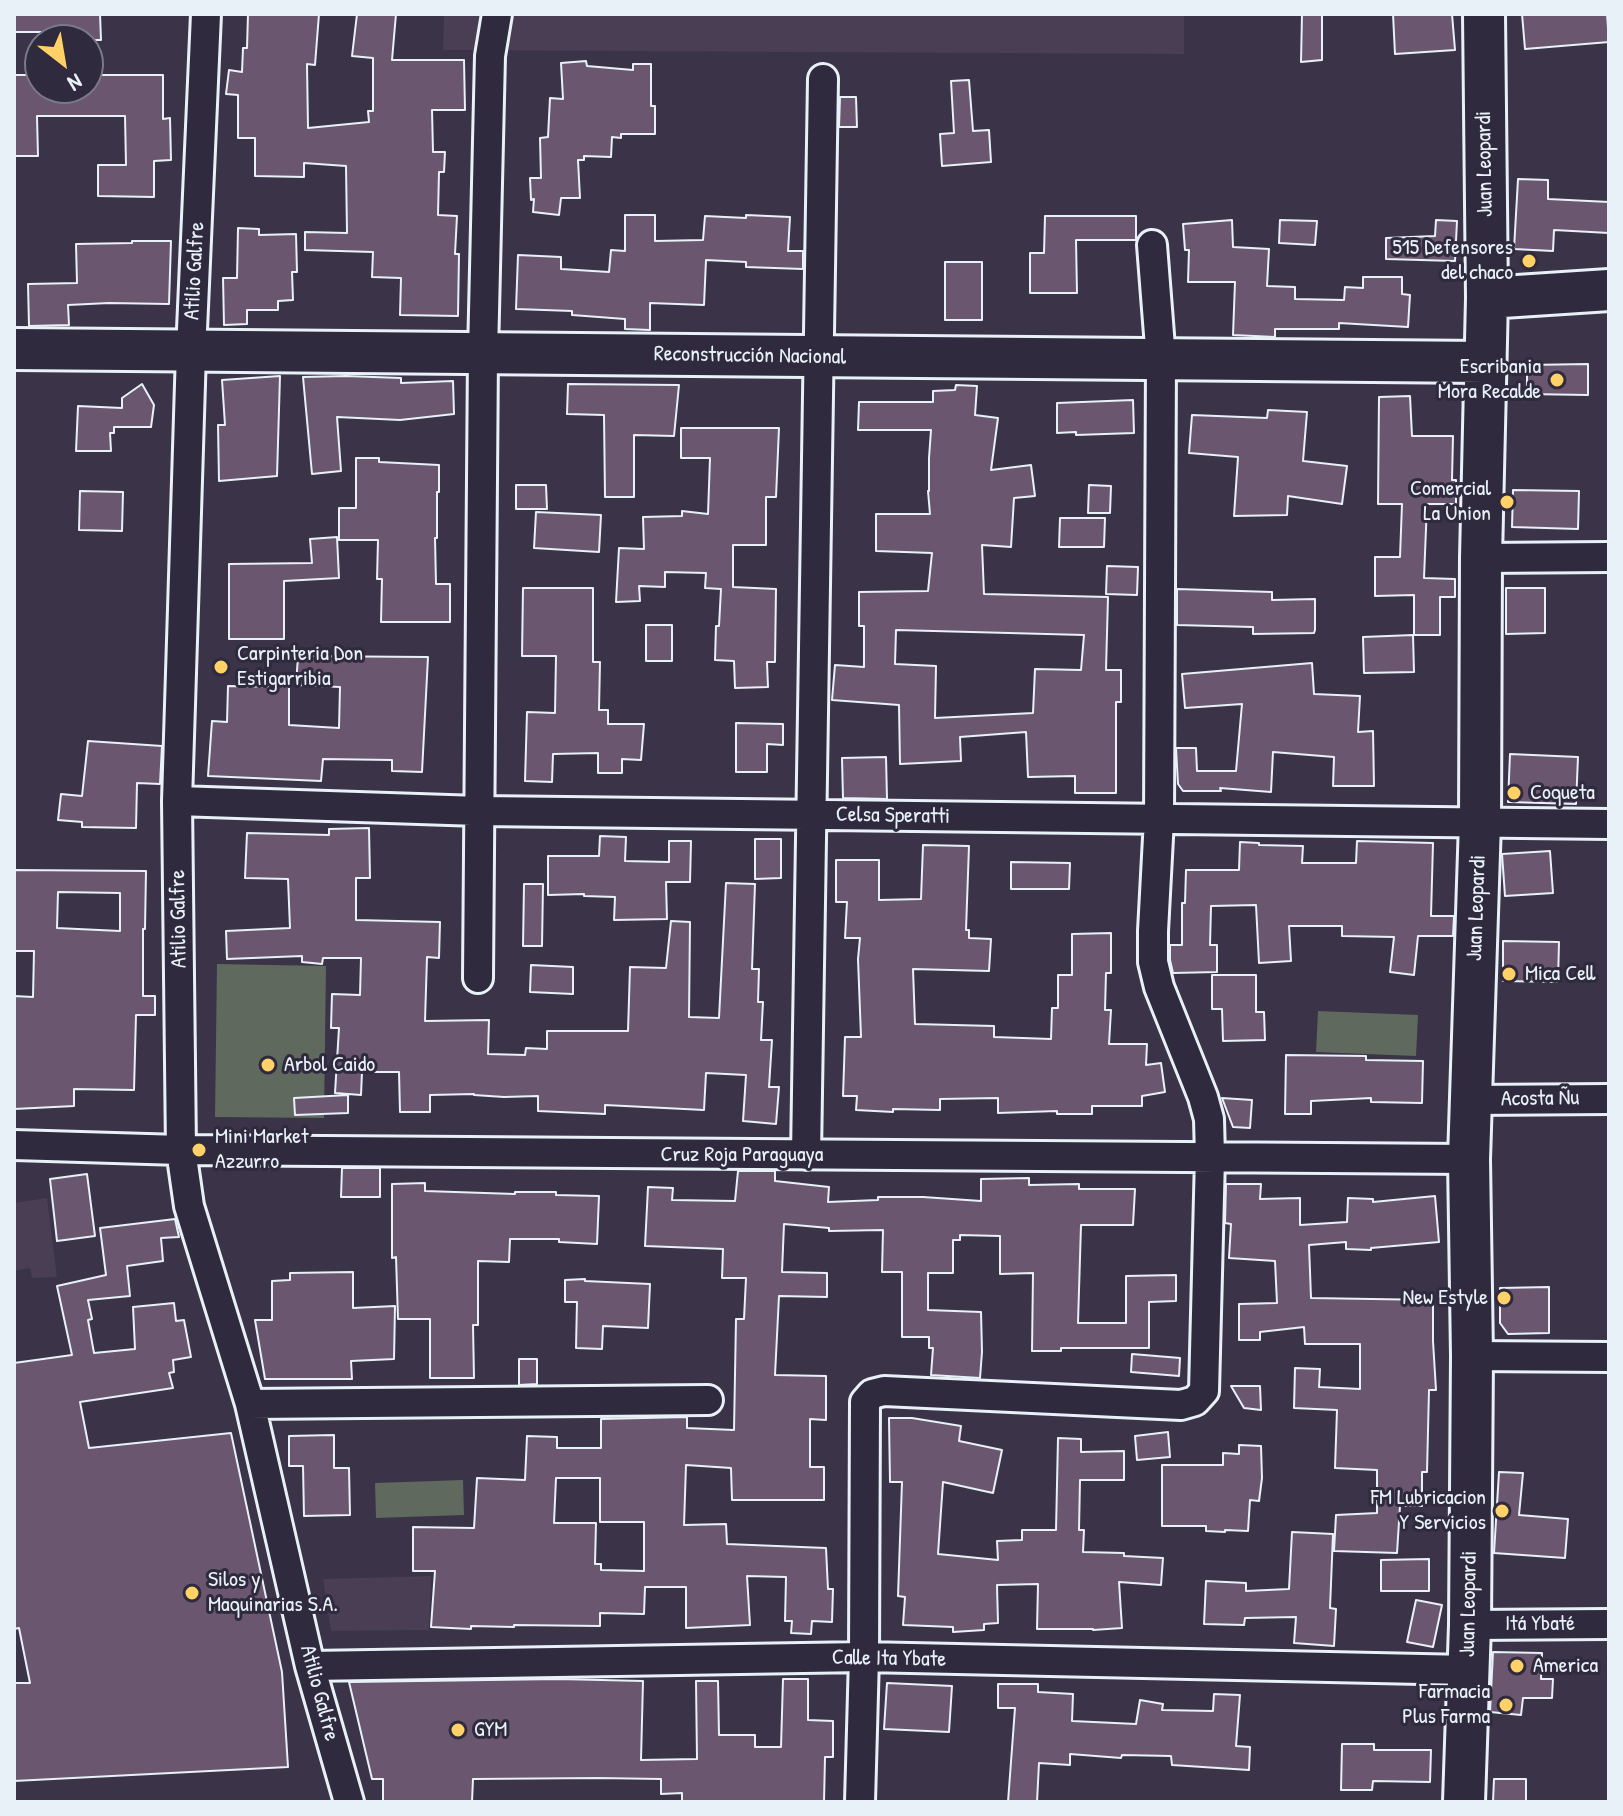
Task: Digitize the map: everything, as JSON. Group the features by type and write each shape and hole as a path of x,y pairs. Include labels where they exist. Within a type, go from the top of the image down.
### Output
{"main road":[{"name":"Juan Leopardi","path":"1464,1802 1470,1625 1472,1356 1469,1159 1480,822 1481,558 1487,298 1484,14"},
{"path":"1487,298 1609,290"},
{"name":"Reconstrucción Nacional","path":"14,349 1485,362"}],"street":[{"name":"Atilio Galfre","path":"206,14 191,352 177,801 181,1150 189,1206 250,1404 310,1666 349,1802"},
{"path":"478,978 483,354 490,56 497,14"},
{"path":"806,1155 823,79"},
{"path":"860,1802 865,1402 872,1394 884,1391 1181,1405 1195,1401 1204,1391 1209,1119 1159,987 1153,962 1159,819 1161,360 1152,245"},
{"path":"1481,558 1609,557"},
{"name":"Celsa Speratti","path":"177,801 479,811 1609,824"},
{"name":"Acosta Ñu","path":"1471,1100 1609,1099"},
{"name":"Cruz Roja Paraguaya","path":"14,1145 181,1150 1469,1159"},
{"path":"1472,1356 1609,1357"},
{"path":"250,1404 708,1400"},
{"name":"Itá Ybaté","path":"1470,1625 1609,1624"},
{"name":"Calle Ita Ybate","path":"310,1666 864,1657 1468,1670"}],"shaded area":[{"path":"444,14 1184,14 1184,54 443,50"},
{"path":"217,964 326,966 324,1118 215,1117"},
{"path":"1318,1011 1418,1015 1416,1056 1316,1052"},
{"path":"47,1198 57,1277 32,1278 30,1268 14,1271 14,1203"},
{"path":"463,1480 464,1515 376,1518 375,1483"},
{"path":"431,1576 429,1630 331,1631 323,1579"}],"building":[{"path":"14,14 100,14 100,24 24,24 24,32 14,32"},
{"path":"248,14 319,14 315,65 307,64 308,128 369,122 368,111 373,111 373,58 352,56 357,14 396,14 392,60 464,60 465,110 432,110 433,152 445,152 444,172 439,172 438,215 457,216 458,316 400,315 401,278 372,277 373,252 305,250 305,232 347,233 346,166 304,163 304,177 255,176 255,138 238,138 238,95 226,94 229,70 242,72 243,48 247,48"},
{"path":"1302,14 1322,14 1322,60 1301,62"},
{"path":"1393,14 1452,14 1455,50 1395,54"},
{"path":"1522,14 1607,14 1609,42 1525,49"},
{"path":"586,61 587,66 633,70 633,64 651,64 655,134 612,137 611,157 584,156 584,160 578,160 580,198 561,198 559,215 533,212 530,178 541,178 540,138 548,137 550,98 563,99 561,63"},
{"path":"14,75 24,75 24,104 104,104 104,75 163,75 163,119 170,118 171,160 154,161 154,197 98,196 98,165 126,165 125,116 37,116 38,156 14,156"},
{"path":"969,80 973,131 989,130 991,162 942,166 940,134 954,133 951,81"},
{"path":"840,97 856,97 857,127 839,127"},
{"path":"1518,179 1548,180 1548,199 1609,202 1609,233 1554,230 1553,251 1514,249"},
{"path":"625,215 655,215 655,241 703,240 705,216 790,217 788,251 803,251 803,269 746,267 746,262 706,260 704,305 650,303 650,330 625,329 625,319 572,315 572,311 516,309 518,255 561,257 561,269 609,272 611,250 625,251"},
{"path":"1045,216 1136,216 1136,240 1076,240 1077,293 1030,293 1030,253 1044,253"},
{"path":"1232,220 1233,247 1269,249 1267,286 1295,287 1295,299 1344,300 1345,287 1363,288 1363,277 1402,277 1402,294 1410,295 1408,327 1339,323 1339,329 1275,329 1275,337 1233,335 1235,282 1188,282 1189,250 1185,250 1183,224"},
{"path":"1280,220 1317,221 1315,245 1279,243"},
{"path":"1436,220 1457,221 1455,261 1386,259 1386,238 1435,236"},
{"path":"238,228 259,229 259,235 296,234 297,272 292,272 293,300 278,301 278,310 247,310 247,324 224,325 223,278 237,278"},
{"path":"171,241 169,304 68,305 69,325 29,326 28,284 77,283 76,244"},
{"path":"945,262 982,262 982,320 945,320"},
{"name":"Escribania Mora Recalde","path":"1588,364 1588,395 1527,394 1527,365"},
{"path":"280,376 277,476 219,481 218,425 225,425 222,380"},
{"path":"303,377 401,378 401,383 453,381 454,414 400,420 337,417 341,471 312,474"},
{"path":"142,384 154,405 151,427 114,427 114,433 110,433 111,451 76,451 78,406 122,408 122,398"},
{"path":"568,384 679,385 674,436 634,435 634,497 605,497 604,415 567,414"},
{"path":"956,385 977,386 975,415 998,418 991,470 1031,465 1035,496 1014,498 1011,547 982,545 984,594 1108,597 1106,670 1121,670 1121,702 1116,702 1116,793 1075,793 1075,776 1028,777 1026,732 960,737 961,761 900,764 899,705 832,700 835,665 864,667 864,626 859,626 859,592 928,591 932,553 876,551 876,514 930,514 931,430 858,430 859,402 933,402 933,391 955,390","holes":["896,630 1084,635 1081,670 1035,669 1033,713 935,718 936,666 895,664"]},
{"path":"1410,396 1412,436 1453,436 1452,480 1456,480 1456,504 1427,504 1424,578 1455,579 1455,597 1440,597 1440,635 1414,635 1414,595 1375,596 1375,557 1400,557 1402,504 1378,504 1379,397"},
{"path":"1133,400 1134,433 1057,433 1057,403"},
{"path":"1268,410 1307,412 1303,461 1347,466 1342,504 1288,496 1287,515 1234,516 1238,457 1189,453 1192,415 1267,418"},
{"path":"681,428 779,428 776,497 766,497 766,545 733,545 733,587 776,589 775,662 767,662 768,687 735,688 734,661 715,660 721,589 705,588 706,573 665,572 665,587 639,586 640,601 616,602 619,548 644,549 643,517 682,516 682,511 708,514 710,458 681,458"},
{"path":"356,458 439,465 436,584 450,584 450,622 381,622 382,579 377,579 378,540 339,540 339,508 356,508"},
{"path":"516,485 546,485 547,509 516,509"},
{"path":"1089,485 1111,486 1110,513 1088,513"},
{"path":"1513,490 1579,491 1578,529 1512,527"},
{"path":"80,491 123,492 122,531 79,530"},
{"path":"536,512 601,515 599,552 534,548"},
{"path":"1060,518 1105,518 1104,547 1059,547"},
{"path":"337,537 339,578 284,581 284,639 229,639 229,564 312,563 310,539"},
{"path":"1107,566 1138,567 1137,595 1106,594"},
{"path":"523,588 593,588 593,662 600,662 599,710 608,710 608,724 644,724 641,760 622,759 622,773 598,773 598,753 553,754 552,782 525,781 527,712 555,713 556,656 522,656"},
{"path":"1506,588 1545,588 1545,633 1506,634"},
{"path":"1177,589 1272,592 1272,600 1315,599 1315,630 1314,633 1253,634 1253,627 1177,625"},
{"path":"646,625 672,625 672,661 646,661"},
{"path":"1413,635 1414,672 1364,673 1363,637"},
{"path":"298,656 428,657 422,772 392,771 392,760 323,759 321,781 208,776 212,721 227,722 228,686 289,687 289,725 339,728 340,687 296,685"},
{"path":"1312,663 1314,694 1360,696 1358,732 1373,731 1374,786 1333,786 1334,757 1273,752 1271,792 1220,788 1221,791 1183,791 1178,784 1176,748 1196,748 1197,771 1236,771 1242,704 1185,708 1182,674"},
{"path":"736,723 783,724 783,745 767,744 767,772 736,772"},
{"path":"88,741 162,746 160,784 137,783 136,828 82,827 82,822 58,820 61,794 82,796"},
{"path":"1510,754 1578,757 1576,804 1508,802"},
{"path":"886,757 887,799 843,798 842,758"},
{"path":"369,828 370,878 356,878 356,920 440,922 439,958 427,957 425,1021 489,1020 488,1054 525,1055 526,1048 547,1049 547,1031 628,1031 630,967 666,968 671,921 690,922 689,1017 719,1018 726,883 755,884 752,969 759,969 758,1002 763,1002 761,1040 772,1040 769,1087 779,1087 776,1124 743,1121 746,1075 706,1073 704,1110 605,1105 605,1114 538,1111 538,1096 474,1094 430,1095 430,1112 400,1112 399,1072 362,1072 361,1095 335,1093 339,1028 331,1028 332,994 360,995 361,958 323,958 322,964 302,962 302,956 227,959 226,931 290,928 288,879 245,878 247,833 329,835 329,829"},
{"path":"600,836 626,837 625,861 669,862 669,841 691,841 690,882 666,882 667,919 614,920 615,897 548,895 548,856 599,856"},
{"path":"755,839 781,839 781,878 755,879"},
{"path":"1357,841 1433,843 1431,916 1454,916 1453,936 1418,936 1414,975 1390,972 1394,937 1342,936 1342,926 1289,926 1291,961 1259,963 1256,905 1211,906 1210,945 1217,945 1217,972 1173,973 1170,945 1182,945 1186,870 1239,870 1240,842 1303,846 1302,863 1356,863"},
{"path":"923,845 969,846 966,930 969,930 969,938 991,939 989,971 913,969 915,1024 994,1026 994,1037 1051,1039 1052,1008 1058,1008 1058,975 1072,975 1072,934 1111,933 1111,973 1106,973 1105,1010 1111,1010 1109,1044 1147,1044 1146,1065 1161,1063 1165,1092 1142,1096 1142,1106 1092,1106 1092,1114 1057,1114 1057,1111 998,1113 998,1098 940,1099 940,1110 856,1110 857,1096 843,1096 845,1037 861,1037 860,938 845,938 847,902 836,902 836,860 879,860 879,900 921,899"},
{"path":"1550,851 1553,893 1505,896 1502,854"},
{"path":"1011,862 1070,863 1069,889 1011,889"},
{"path":"14,870 146,871 143,996 155,996 155,1015 136,1015 134,1090 74,1089 74,1106 14,1109 14,996 33,997 34,951 14,951","holes":["58,892 120,893 120,931 57,928"]},
{"path":"524,884 543,884 542,946 523,946"},
{"path":"1503,941 1559,942 1558,982 1503,981"},
{"path":"531,965 573,967 573,994 530,992"},
{"path":"1212,975 1256,975 1256,1012 1264,1012 1265,1040 1223,1041 1222,1009 1212,1009"},
{"path":"1286,1055 1366,1056 1366,1060 1423,1061 1422,1103 1371,1102 1371,1098 1311,1101 1311,1114 1285,1114"},
{"path":"348,1095 348,1113 295,1115 294,1098"},
{"path":"1222,1098 1252,1100 1250,1128 1233,1127"},
{"path":"342,1168 380,1168 380,1197 341,1197"},
{"path":"738,1171 775,1171 775,1181 829,1187 828,1202 878,1200 878,1197 981,1201 981,1179 1029,1178 1029,1185 1079,1184 1079,1189 1135,1189 1133,1225 1081,1225 1078,1323 1126,1323 1126,1276 1176,1275 1176,1301 1149,1302 1149,1348 1032,1351 1033,1273 1000,1274 1000,1236 960,1235 960,1240 953,1240 953,1273 928,1273 928,1310 981,1312 980,1378 931,1375 933,1348 929,1348 929,1337 902,1337 902,1272 882,1272 883,1230 829,1231 829,1228 784,1224 782,1272 827,1273 827,1297 779,1296 775,1375 826,1376 826,1420 810,1419 810,1467 824,1467 824,1500 732,1500 731,1468 686,1465 684,1525 726,1524 727,1544 826,1548 828,1589 833,1589 832,1622 812,1621 811,1634 791,1633 792,1621 785,1621 786,1577 747,1576 750,1625 686,1628 686,1587 645,1587 644,1614 600,1613 600,1626 431,1627 435,1571 413,1571 413,1527 474,1528 477,1478 525,1480 527,1436 557,1437 557,1448 601,1448 601,1419 687,1417 687,1428 734,1430 736,1319 744,1319 746,1278 722,1278 723,1249 645,1246 648,1187 673,1188 672,1200 735,1201","holes":["556,1478 600,1478 600,1522 644,1522 644,1571 601,1570 601,1564 595,1564 596,1523 554,1523"]},
{"path":"87,1174 95,1236 57,1241 50,1179"},
{"path":"425,1183 425,1191 556,1192 556,1195 599,1196 597,1244 559,1242 559,1239 510,1239 509,1262 478,1261 478,1325 473,1325 474,1378 430,1378 430,1319 398,1319 396,1257 392,1258 392,1184"},
{"path":"1226,1184 1261,1184 1260,1199 1300,1198 1300,1225 1347,1222 1348,1198 1373,1199 1373,1202 1435,1196 1439,1242 1371,1250 1346,1249 1346,1242 1309,1245 1311,1298 1433,1300 1436,1390 1429,1390 1427,1472 1422,1472 1422,1506 1400,1506 1397,1553 1334,1551 1336,1515 1377,1513 1377,1470 1335,1468 1337,1410 1294,1408 1295,1368 1320,1369 1319,1387 1360,1389 1360,1344 1305,1344 1304,1327 1260,1332 1260,1340 1239,1340 1239,1304 1277,1303 1275,1261 1229,1258 1231,1224 1225,1223"},
{"name":"Silos y Maquinarias S.A.","path":"175,1219 179,1237 161,1238 163,1261 127,1266 130,1296 88,1300 92,1319 88,1320 94,1353 135,1349 133,1307 174,1303 176,1321 184,1320 191,1357 173,1360 174,1372 169,1373 173,1388 80,1402 89,1448 231,1433 282,1672 288,1767 14,1781 14,1683 30,1683 19,1628 14,1629 14,1363 72,1355 57,1286 106,1275 100,1228"},
{"path":"353,1272 353,1308 395,1306 394,1359 351,1361 352,1379 265,1379 255,1320 272,1320 272,1281 290,1280 290,1273"},
{"path":"565,1280 650,1284 648,1328 603,1326 602,1349 576,1348 577,1302 565,1302"},
{"path":"1549,1287 1549,1333 1508,1334 1500,1323 1500,1288"},
{"path":"1132,1354 1180,1358 1179,1376 1131,1372"},
{"path":"519,1359 537,1359 537,1384 519,1385"},
{"path":"1231,1386 1260,1386 1261,1410 1244,1408"},
{"path":"889,1418 912,1418 961,1426 959,1441 1002,1450 993,1493 943,1482 938,1554 998,1560 997,1541 1022,1540 1022,1530 1056,1530 1058,1438 1081,1439 1081,1452 1124,1451 1124,1480 1080,1480 1079,1530 1084,1530 1083,1552 1163,1558 1161,1585 1119,1582 1122,1628 1037,1629 1038,1584 997,1585 998,1623 984,1624 984,1630 953,1632 953,1627 903,1625 905,1597 898,1596 902,1482 890,1482"},
{"path":"1168,1432 1170,1457 1137,1460 1135,1436"},
{"path":"334,1435 334,1468 349,1468 350,1515 304,1516 303,1466 289,1466 289,1436"},
{"path":"1239,1445 1261,1446 1259,1501 1250,1500 1248,1531 1206,1531 1206,1526 1162,1526 1162,1465 1223,1465 1223,1453 1239,1454"},
{"path":"1499,1472 1523,1473 1519,1515 1568,1519 1565,1558 1494,1553"},
{"path":"1292,1532 1333,1534 1330,1608 1336,1609 1334,1646 1294,1643 1296,1617 1245,1618 1244,1625 1204,1624 1206,1581 1246,1583 1246,1591 1289,1589"},
{"path":"1429,1559 1429,1591 1381,1591 1381,1560"},
{"path":"1416,1600 1442,1605 1433,1647 1407,1642"},
{"name":"America","path":"1493,1652 1542,1653 1541,1679 1553,1679 1552,1698 1523,1698 1521,1715 1490,1712"},
{"path":"783,1679 808,1679 808,1720 833,1721 833,1757 825,1757 824,1802 682,1802 682,1793 661,1794 661,1779 598,1778 473,1779 472,1802 383,1802 383,1779 372,1779 349,1682 643,1681 641,1760 697,1759 696,1681 718,1681 719,1735 755,1735 755,1747 781,1747"},
{"path":"887,1683 952,1686 949,1732 884,1729"},
{"path":"998,1684 1038,1684 1038,1692 1073,1694 1072,1721 1136,1724 1140,1700 1163,1704 1162,1710 1213,1711 1214,1694 1240,1695 1236,1746 1250,1747 1249,1770 1172,1765 1171,1756 1122,1755 1121,1758 1070,1754 1070,1765 1039,1763 1037,1802 1008,1802 1015,1708 998,1708"},
{"path":"1342,1744 1374,1744 1374,1750 1431,1750 1430,1782 1373,1781 1372,1790 1341,1790"},
{"path":"1494,1779 1526,1779 1526,1802 1493,1802"}],"place":[{"name":"515 Defensores del chaco","path":"1529,261"},
{"name":"Escribania Mora Recalde","path":"1557,380"},
{"name":"Comercial La Union","path":"1507,502"},
{"name":"Carpinteria Don Estigarribia","path":"221,667"},
{"name":"Coqueta","path":"1514,793"},
{"name":"Mica Cell","path":"1509,974"},
{"name":"Arbol Caido","path":"268,1065"},
{"name":"Mini Market Azzurro","path":"199,1150"},
{"name":"New Estyle","path":"1504,1298"},
{"name":"FM Lubricacion Y Servicios","path":"1502,1511"},
{"name":"Silos y Maquinarias S.A.","path":"192,1593"},
{"name":"America","path":"1517,1666"},
{"name":"Farmacia Plus Farma","path":"1506,1705"},
{"name":"GYM","path":"458,1730"}]}
